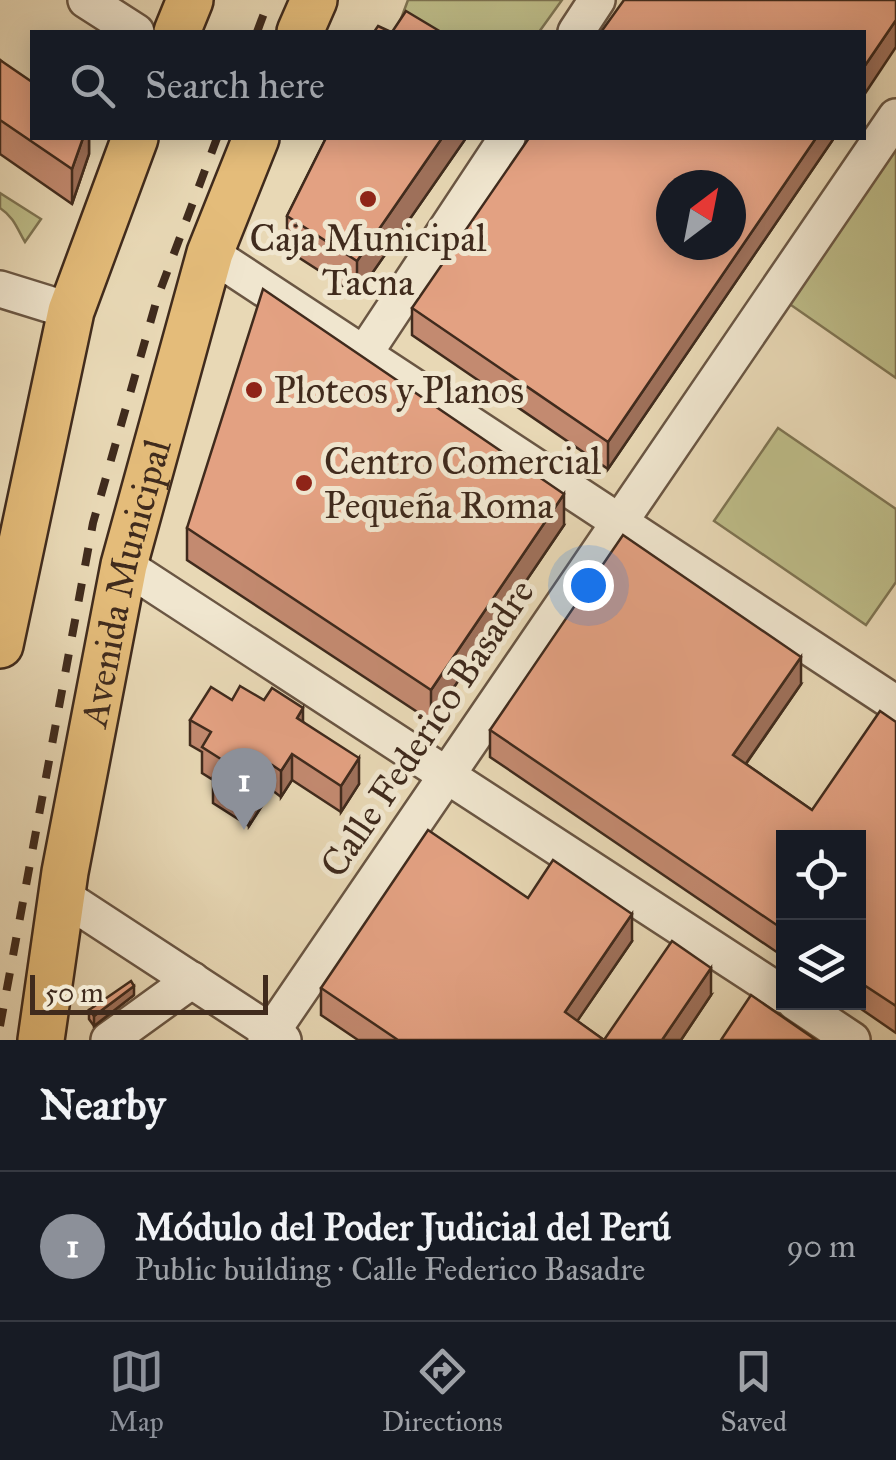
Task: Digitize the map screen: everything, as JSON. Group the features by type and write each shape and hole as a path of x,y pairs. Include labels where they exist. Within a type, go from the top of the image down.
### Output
{"main road":[{"path":"178,30 190,0"},
{"path":"301,30 314,0"},
{"path":"0,645 5,596 71,311 134,140"},
{"name":"Avenida Municipal","path":"41,1040 62,895 124,565 210,253 255,140"}],"street":[{"path":"86,0 133,30"},
{"path":"577,30 597,0"},
{"name":"Calle Federico Basadre","path":"273,1037 896,117"},
{"path":"364,354 506,140"},
{"path":"210,253 896,704"},
{"path":"0,289 71,311"},
{"path":"124,565 776,990"},
{"path":"62,895 273,1037"},
{"path":"110,1040 192,980"},
{"path":"807,1010 852,1040"}],"shaded area":[{"path":"408,0 562,0 540,30 397,30"},
{"path":"896,126 896,378 778,296"},
{"path":"0,193 41,219 25,242 0,208"},
{"path":"778,428 896,509 896,582 866,625 714,521"}],"building":[{"path":"624,0 896,0 896,20 866,64 866,30 602,30"},
{"path":"406,11 438,30 393,30"},
{"path":"0,60 30,81 30,140 82,140 72,169 0,120"},
{"name":"Caja Municipal Tacna","path":"325,140 441,140 357,261 287,216"},
{"path":"528,140 815,140 746,240 746,170 656,170 656,260 733,260 608,442 412,308"},
{"path":"263,289 564,494 431,690 187,528"},
{"path":"623,535 801,657 733,755 812,810 880,711 896,722 896,1006 866,986 866,830 776,830 776,925 490,730"},
{"path":"240,686 264,700 272,688 303,708 297,718 359,758 341,786 292,754 281,771 272,765 249,800 213,777 224,761 202,747 211,732 190,720 211,687 232,700"},
{"path":"428,830 528,898 553,860 632,914 565,1012 604,1040 398,1040 321,988"},
{"path":"672,941 711,968 662,1040 604,1040"},
{"path":"131,981 134,986 94,1016 89,1010"},
{"path":"751,995 816,1040 721,1040"}],"railway":[{"path":"258,30 269,0"},
{"path":"0,1026 93,523 157,299 216,140"}],"place":[{"name":"Caja Municipal Tacna","path":"368,199"},
{"name":"Ploteos y Planos","path":"254,390"},
{"name":"Centro Comercial Pequeña Roma","path":"304,483"},
{"name":"Módulo del Poder Judicial del Perú","path":"244,830"}]}
